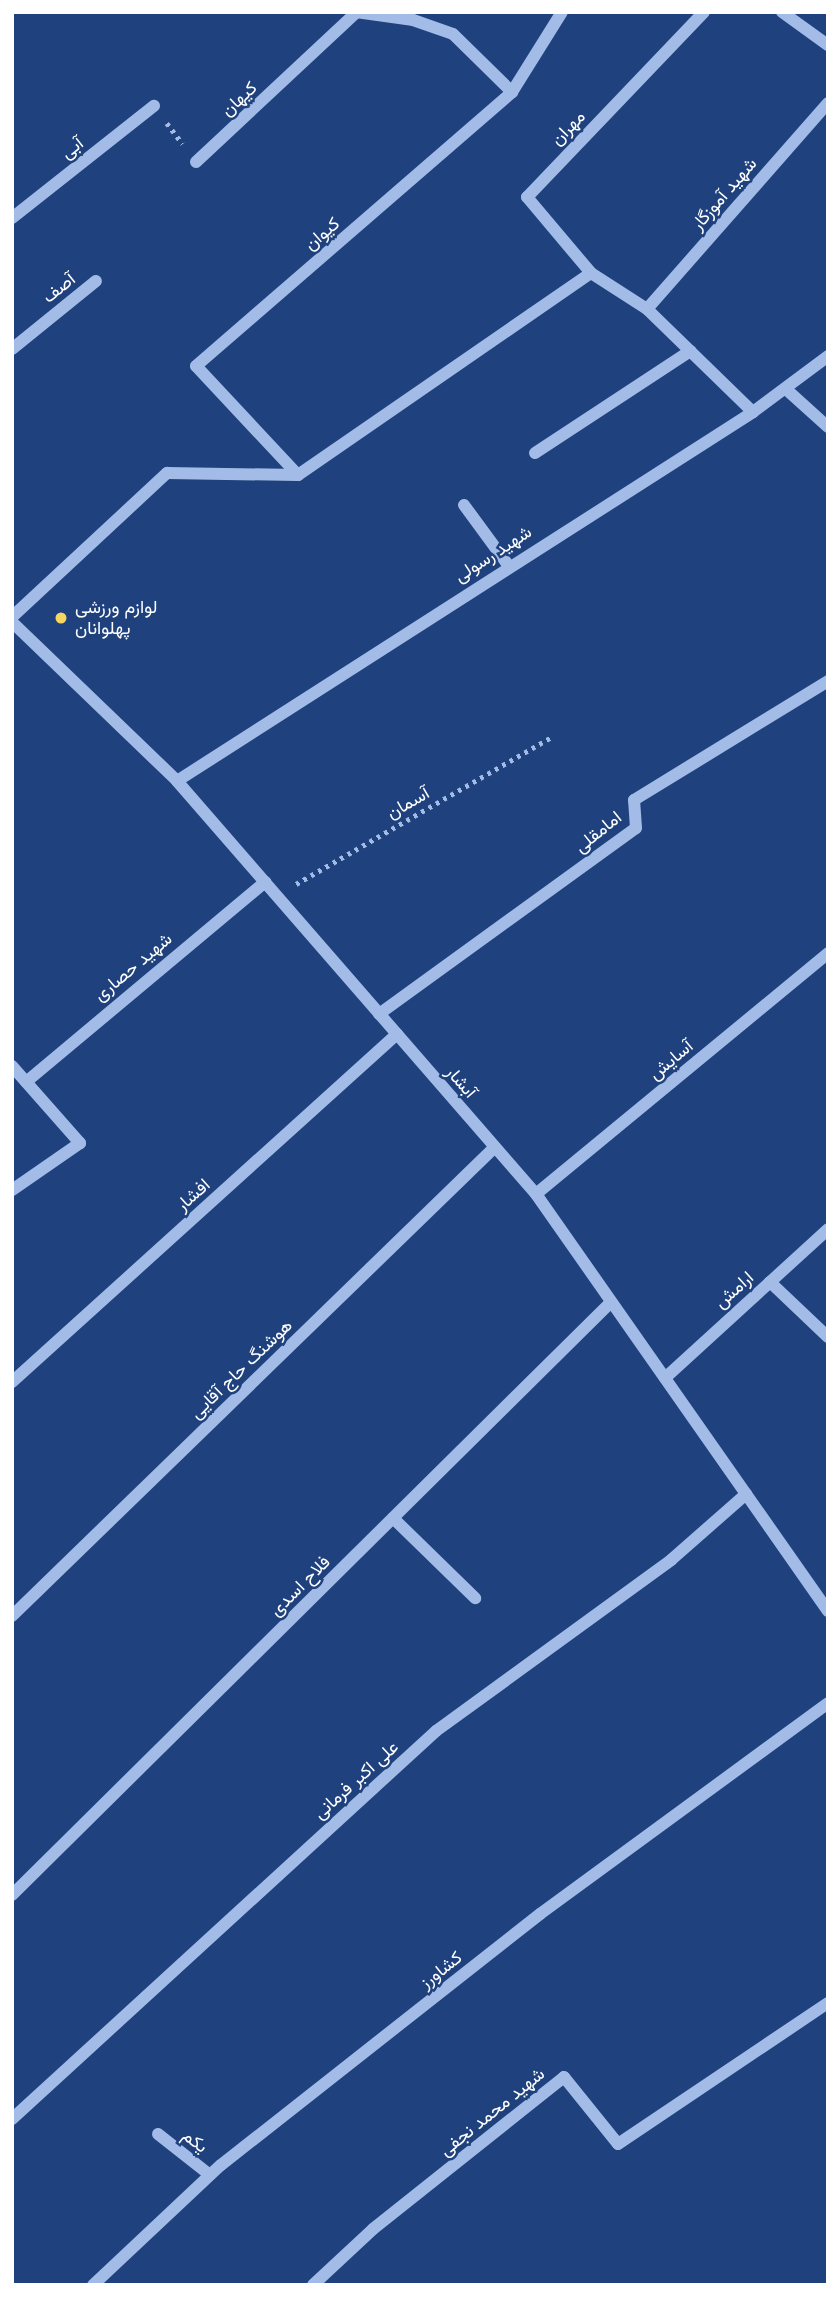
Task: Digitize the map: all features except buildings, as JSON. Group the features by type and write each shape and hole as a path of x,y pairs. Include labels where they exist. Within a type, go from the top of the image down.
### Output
{"street":[{"path":"356,12 413,20 453,34 512,93"},
{"name":"کیهان","path":"196,162 356,12"},
{"name":"کیوان","path":"298,474 196,366 512,93 562,12"},
{"name":"مهران","path":"591,273 527,197 704,12"},
{"path":"782,12 828,45"},
{"name":"شهید آموزگار","path":"647,309 828,103"},
{"name":"آبی","path":"12,218 154,106"},
{"path":"14,627 167,473 298,474 591,273 647,309 753,412"},
{"name":"آصف","path":"12,349 96,281"},
{"path":"535,453 690,351"},
{"name":"شهید رسولی","path":"177,781 508,565 787,390 828,356"},
{"path":"787,390 828,428"},
{"path":"464,505 508,565"},
{"name":"آبشار","path":"14,627 177,781 536,1194 828,1611"},
{"name":"امامقلی","path":"379,1014 636,828 635,800 828,681"},
{"name":"شهید حصاری","path":"26,1082 265,882"},
{"name":"آسایش","path":"536,1194 828,953"},
{"name":"افشار","path":"12,1382 397,1034"},
{"path":"12,1066 80,1143 12,1190"},
{"name":"هوشنگ حاج آقایی","path":"12,1616 495,1147"},
{"name":"ارامش","path":"665,1378 828,1229"},
{"path":"770,1282 828,1338"},
{"name":"فلاح اسدی","path":"12,1895 611,1302"},
{"name":"علی اکبر فرمانی","path":"12,2119 436,1731 671,1560 746,1494"},
{"path":"393,1518 475,1598"},
{"name":"کشاورز","path":"93,2285 210,2175 540,1914 828,1703"},
{"name":"شهید محمد نجفی","path":"313,2285 373,2229 564,2077 618,2144 828,2003"},
{"name":"یکم","path":"158,2134 210,2175"}],"path":[{"path":"154,106 196,162"},
{"name":"آسمان","path":"276,895 553,736"}],"place":[{"name":"لوازم ورزشی پهلوانان","path":"61,618"}]}
